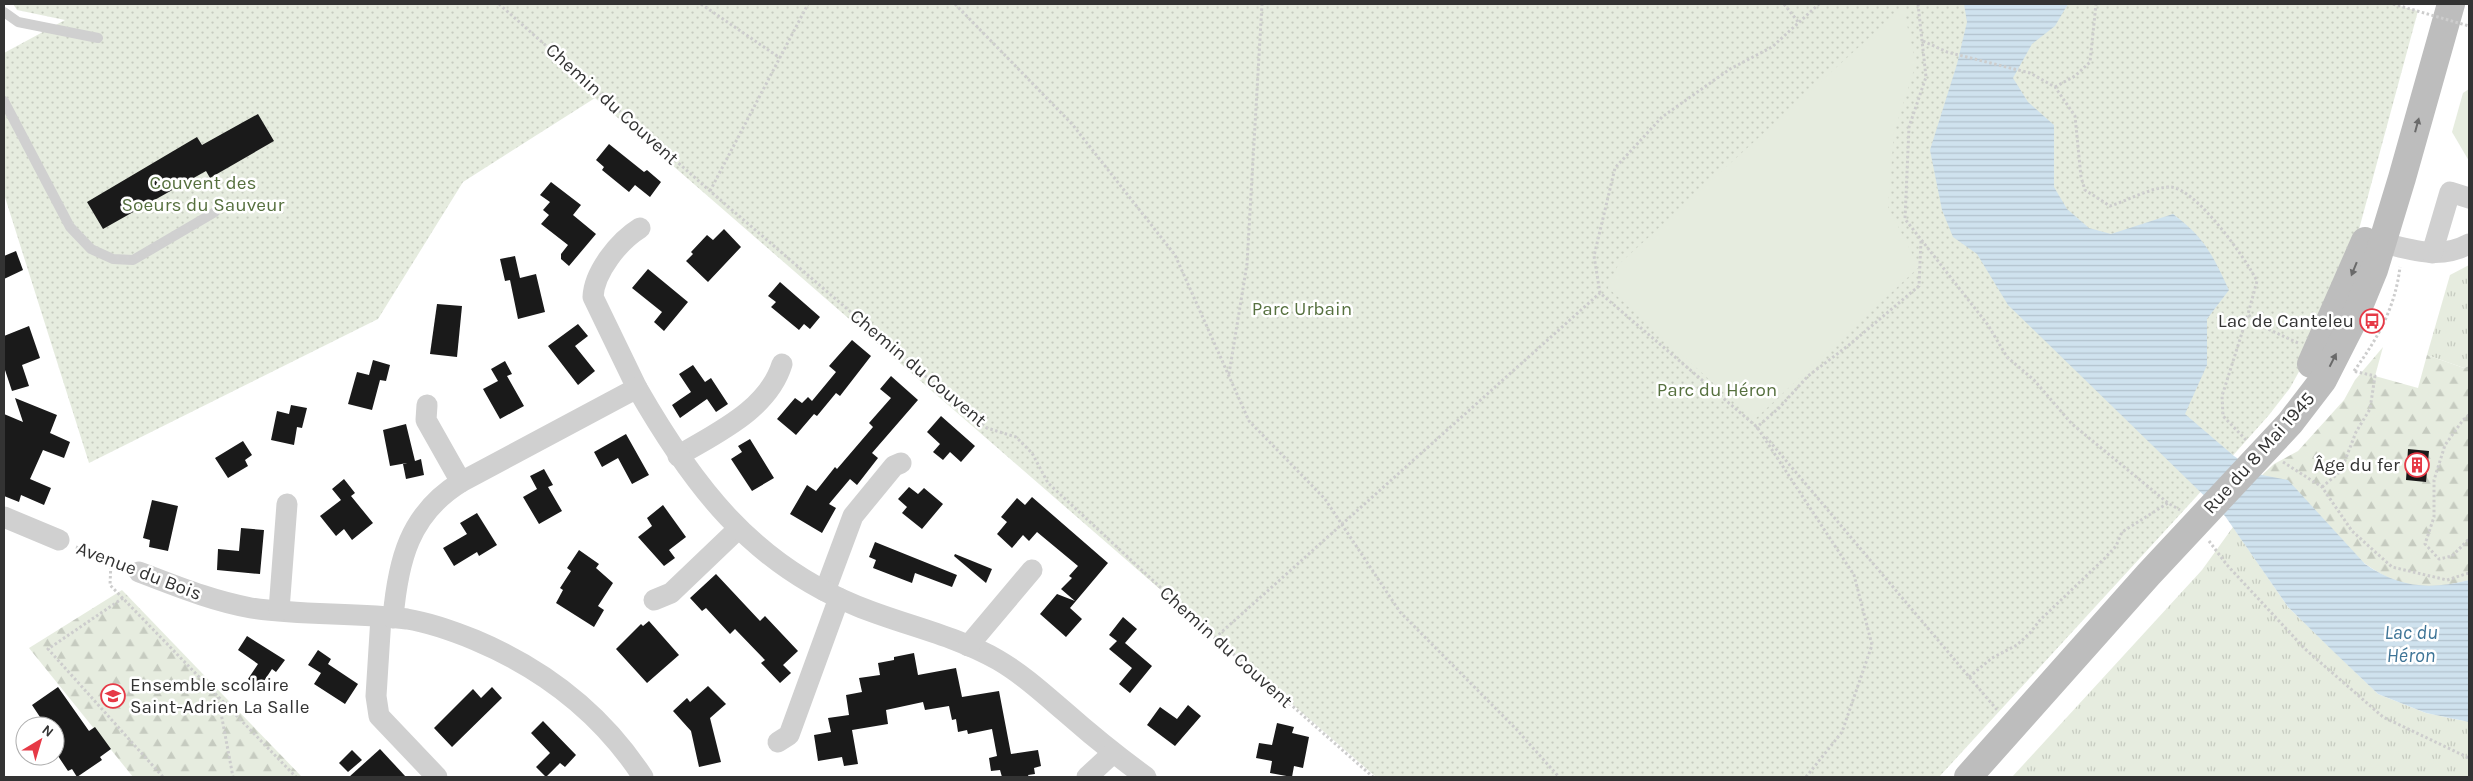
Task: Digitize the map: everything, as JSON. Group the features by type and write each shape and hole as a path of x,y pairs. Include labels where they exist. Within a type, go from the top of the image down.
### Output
{"main road":[{"name":"Rue du 8 Mai 1945","path":"1954,777 2097,613 2257,449 2313,395 2325,357 2360,306 2374,241 2383,185 2431,4"},
{"name":"Rue du 8 Mai 1945","path":"2374,241 2451,4"},
{"name":"Rue du 8 Mai 1945","path":"1968,777 2122,604 2192,516"}],"street":[{"path":"2432,253 2450,192 2469,198"},
{"path":"640,228 632,234 602,268 594,283 593,297 637,388 678,456 698,484 738,528 770,556 832,595 968,646 999,660 1023,677 1113,753 1146,777"},
{"path":"2374,241 2432,253 2448,253 2469,244"},
{"path":"678,456 745,415 778,375 782,364"},
{"path":"437,777 379,716 376,696 387,617 399,565 411,538 433,505 461,482 637,388"},
{"path":"426,404 426,420 461,482"},
{"path":"778,742 789,735 832,595 853,516 894,466 901,462"},
{"path":"279,610 287,504"},
{"name":"Avenue du Bois","path":"4,517 59,540"},
{"path":"654,600 671,593 738,528"},
{"path":"968,646 1032,570"},
{"name":"Avenue du Bois","path":"139,572 217,600 252,608 387,617 417,621 448,630 493,647 538,672 592,715 620,746 643,777"},
{"path":"1087,777 1113,753"}],"lane":[{"path":"4,12 18,22 98,38"},
{"path":"4,101 70,227 91,249 113,259 132,260 215,212"}],"path":[{"name":"Chemin du Couvent","path":"499,4 710,191 973,417 987,428 1016,437 1032,453 1048,483 1215,638 1373,777"},
{"path":"701,4 780,58"},
{"path":"710,191 808,4"},
{"path":"1228,375 1247,264 1262,4"},
{"path":"1784,4 1799,23"},
{"path":"1818,4 1772,47 1730,69 1662,117 1616,168 1594,256 1600,293 1757,428 2006,718"},
{"path":"1918,4 1926,77 1909,127 1905,219 1988,325 2007,357 2034,380 2072,424 2192,516 2227,565 2305,648 2382,717 2469,758"},
{"path":"2055,87 2075,76 2090,62 2096,4"},
{"path":"2393,4 2469,26"},
{"path":"958,5 1072,124 1175,255 1249,421 1325,499 1400,612 1517,730 1559,777"},
{"path":"1922,40 1947,52 2030,73 2055,87 2074,116 2081,177 2085,190 2098,200 2110,206 2130,200 2154,189 2171,187 2188,195 2204,208 2249,265 2257,281 2222,396 2223,416 2257,449 2285,462 2322,487 2352,531 2392,567 2447,580 2469,574"},
{"path":"1757,428 1780,408 1808,376 1849,345 1919,286 1921,239"},
{"path":"1215,638 1600,293"},
{"path":"2248,314 2256,323 2278,331 2325,357 2354,371 2375,376 2370,409 2356,432 2341,471 2322,487"},
{"path":"2469,415 2463,420 2445,446 2434,480 2434,517 2425,544 2439,559 2452,556 2469,539"},
{"path":"1757,428 1854,575 1872,645 1842,732 1806,777"},
{"path":"1969,677 2030,633 2040,620 2116,546 2122,532 2192,516"},
{"name":"Avenue du Bois","path":"59,540 139,572"},
{"path":"111,561 110,585 296,777"},
{"path":"123,598 48,648 163,777"},
{"path":"218,697 233,777"}],"green space":[{"name":"Parc du Héron","path":"13,4 2393,4 2418,11 2358,233 2307,357 2290,388 2269,415 2196,497 1939,777 1376,777 595,98 463,182 378,319 89,463 4,194 4,53 65,20 17,10"},
{"path":"1903,7 1916,64 1894,132 1888,207 1919,267 1754,420 1608,288 1618,265"},
{"path":"2469,89 2469,161 2452,132 2463,93"},
{"path":"2469,265 2469,366 2464,368 2427,355 2450,275"},
{"path":"2383,347 2375,376 2418,388 2427,355 2464,368 2469,366 2469,580 2427,587 2412,586 2395,581 2375,570 2334,540 2262,475 2274,464 2298,451 2344,400 2355,380"},
{"path":"2233,527 2288,607 2378,694 2426,713 2469,722 2469,777 2012,777 2202,570"},
{"name":"Ensemble scolaire Saint-Adrien La Salle","path":"122,590 302,777 133,777 29,648"}],"water":[{"name":"Lac de Canteleu","path":"1964,4 2068,4 2055,26 2032,44 2013,78 2028,102 2054,125 2054,187 2067,209 2089,228 2111,234 2173,214 2193,231 2212,256 2229,290 2207,319 2207,365 2185,414 2234,456 2262,475 2288,480 2365,564 2378,572 2390,578 2415,585 2441,585 2469,580 2469,722 2426,713 2378,694 2288,607 2225,516 2008,305 1977,254 1953,237 1942,210 1930,150 1957,64 1967,22"}],"building":[{"path":"258,114 274,141 210,178 206,171 103,229 87,202 197,137 202,145"},
{"path":"609,144 644,172 647,170 661,182 650,197 635,185 629,192 602,170 604,167 596,160"},
{"path":"551,182 581,205 573,215 596,234 569,266 561,259 561,254 568,245 541,224 549,215 543,210 550,202 540,195"},
{"path":"724,229 741,247 708,282 686,261 693,254 691,252 707,235 713,240"},
{"path":"16,251 23,270 4,279 4,256"},
{"path":"515,256 520,278 536,274 545,312 518,319 510,280 505,281 500,259"},
{"path":"648,269 688,302 664,331 654,322 662,312 632,288"},
{"path":"780,282 820,317 810,329 804,324 799,330 771,307 776,302 768,296"},
{"path":"437,304 462,306 457,357 430,354"},
{"path":"578,324 588,336 575,346 595,371 578,385 548,346"},
{"path":"29,326 40,358 22,365 29,386 12,391 4,367 4,336"},
{"path":"852,340 871,356 840,396 836,393 817,416 814,414 796,435 777,419 795,398 802,403 808,397 812,401 836,372 829,366"},
{"path":"373,360 390,365 386,381 380,380 372,410 348,404 357,372 369,375"},
{"path":"505,361 512,374 507,376 524,406 500,419 483,389 498,381 491,369"},
{"path":"693,365 705,382 711,378 728,404 716,412 707,399 680,418 672,405 691,392 679,374"},
{"path":"891,376 918,400 872,453 878,458 857,485 850,479 829,504 836,508 822,533 790,514 807,485 816,491 835,467 837,469 873,427 869,423 891,398 880,389"},
{"path":"15,398 57,415 50,433 70,442 64,458 43,450 30,479 51,488 44,505 21,495 19,502 4,496 4,414 23,422"},
{"path":"291,405 307,408 302,428 297,427 294,445 271,440 277,411 289,414"},
{"path":"941,416 975,446 961,462 950,452 943,460 933,452 940,444 927,432"},
{"path":"406,424 415,461 421,459 424,475 406,479 403,464 407,463 390,466 383,430"},
{"path":"626,434 649,475 632,484 618,458 602,467 594,452"},
{"path":"750,439 774,478 752,491 731,459 742,452 738,446"},
{"path":"243,441 252,455 245,460 248,466 228,478 215,458"},
{"name":"Âge du fer","path":"2408,449 2429,451 2426,482 2406,480"},
{"path":"544,469 553,485 548,487 562,511 539,524 523,497 537,489 530,476"},
{"path":"344,479 355,493 351,496 373,523 352,540 344,529 336,536 320,516 341,500 332,489"},
{"path":"909,487 918,494 924,488 943,504 922,529 902,513 907,507 898,499"},
{"path":"1032,497 1108,563 1070,608 1082,619 1066,637 1040,614 1057,594 1075,601 1061,589 1072,578 1069,576 1078,566 1037,532 1029,541 1023,535 1012,548 997,534 1007,522 1001,517 1017,498 1025,505"},
{"path":"152,500 178,506 168,551 149,547 150,540 143,538"},
{"path":"663,505 686,537 669,550 675,558 664,566 638,537 652,526 647,518"},
{"path":"477,513 497,545 479,556 477,552 454,566 443,548 467,534 460,523"},
{"path":"241,528 264,530 260,574 217,570 218,549 239,551"},
{"path":"875,542 957,575 952,587 915,573 912,583 873,568 876,560 869,557"},
{"path":"579,550 599,564 596,568 613,583 598,606 604,610 594,627 556,603 563,590 560,588 571,571 567,568"},
{"path":"955,554 992,569 986,583 954,556"},
{"path":"716,574 760,621 765,616 798,651 783,665 791,673 780,683 761,663 765,660 735,629 730,634 706,608 702,611 690,598"},
{"path":"1123,617 1137,629 1125,643 1152,666 1130,693 1119,684 1132,668 1109,649 1117,641 1109,635"},
{"path":"649,621 679,655 647,683 616,649 641,624 643,626"},
{"path":"247,636 285,660 276,672 272,669 260,687 248,679 258,664 238,650"},
{"path":"318,650 331,659 328,664 358,684 345,704 314,684 321,673 308,665"},
{"path":"914,653 918,675 956,668 962,697 999,691 1011,754 1038,750 1041,766 1034,768 1035,774 1028,775 1029,777 1002,777 1000,770 991,771 989,758 997,756 992,729 968,734 967,730 958,732 956,719 952,720 949,706 925,710 923,702 886,710 888,724 852,730 858,764 844,766 842,757 818,761 814,735 831,732 828,718 849,715 846,695 862,692 859,678 880,675 878,663"},
{"path":"708,686 726,704 710,718 721,762 699,767 691,731 673,711 687,698 690,702"},
{"path":"58,687 89,731 95,727 111,749 100,757 102,760 77,777 72,769 68,771 65,766 65,716 39,716 32,705"},
{"path":"492,687 502,698 452,747 434,728 473,689 481,698"},
{"path":"1188,705 1201,716 1175,746 1147,725 1160,707 1177,719"},
{"path":"543,721 576,755 565,767 560,763 546,777 536,767 550,753 531,733"},
{"path":"1277,723 1294,727 1292,733 1309,737 1303,768 1294,766 1292,777 1270,773 1272,761 1256,758 1259,743 1272,745"},
{"path":"380,749 406,777 349,777"},
{"path":"352,750 362,760 348,772 339,763"}],"place":[{"name":"Lac de Canteleu","path":"2372,321"},
{"name":"Âge du fer","path":"2417,465"},
{"name":"Ensemble scolaire Saint-Adrien La Salle","path":"113,696"}],"park label":[{"name":"Couvent des Soeurs du Sauveur","path":"203,194"},
{"name":"Parc Urbain","path":"1302,309"}],"water label":[{"name":"Lac du Héron","path":"2411,644"}]}
